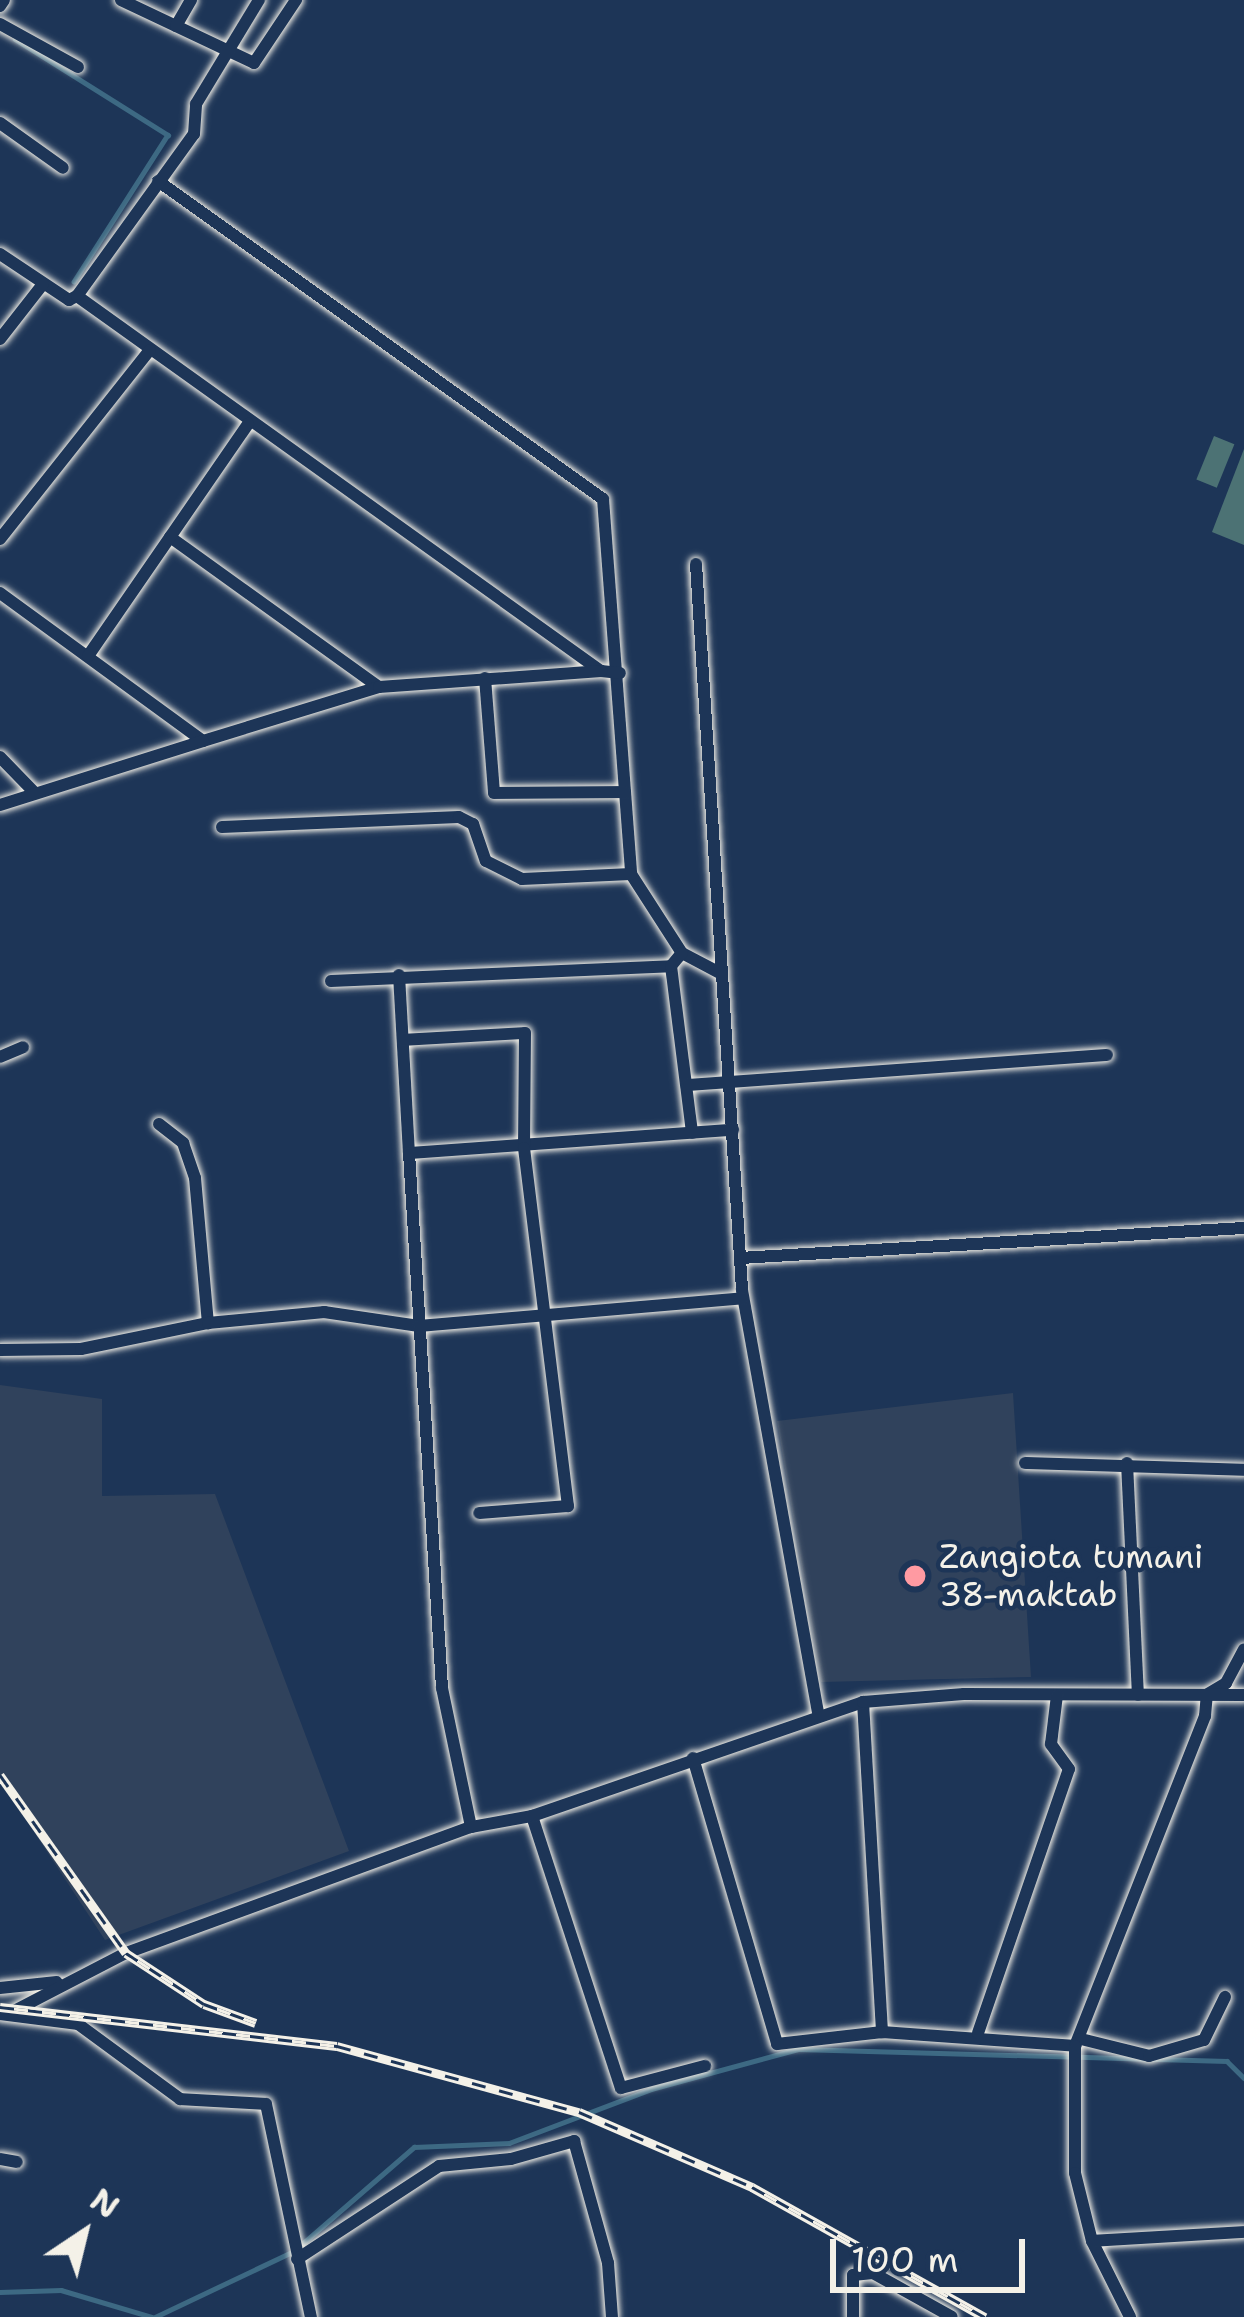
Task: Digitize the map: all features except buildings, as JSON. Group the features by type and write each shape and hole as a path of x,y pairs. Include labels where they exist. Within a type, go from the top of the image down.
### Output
{"street":[{"path":"122,0 257,62 296,0"},
{"path":"176,26 191,0"},
{"path":"0,254 69,300 76,296 194,134 196,104 259,0"},
{"path":"0,24 78,67"},
{"path":"1,124 63,167"},
{"path":"158,182 603,499 620,673 631,874 682,953 718,972"},
{"path":"0,339 43,284"},
{"path":"76,296 248,424 602,671"},
{"path":"0,539 150,350"},
{"path":"88,656 248,424"},
{"path":"170,537 380,687"},
{"path":"696,564 725,1083 733,1130 743,1298 818,1714"},
{"path":"0,593 203,741"},
{"path":"0,805 380,687 620,673"},
{"path":"485,678 494,793 625,791"},
{"path":"0,757 35,793"},
{"path":"222,827 459,817 472,824 486,861 522,879 631,874"},
{"path":"331,981 671,966 682,953"},
{"path":"671,966 692,1133"},
{"path":"399,975 442,1688 471,1827"},
{"path":"403,1040 525,1033 524,1148 568,1506 479,1513"},
{"path":"0,1057 23,1047"},
{"path":"687,1085 1107,1055"},
{"path":"159,1124 182,1143 195,1178 208,1323"},
{"path":"409,1153 733,1130"},
{"path":"740,1258 1244,1228"},
{"path":"0,1350 81,1349 208,1323 350,1311 419,1326 743,1298"},
{"path":"1024,1463 1244,1469"},
{"path":"1127,1463 1138,1695"},
{"path":"1124,2315 1091,2241 1075,2173 1078,2042 1207,1695 1226,1683 1244,1649"},
{"path":"978,2033 1070,1769 1052,1744 1057,1694"},
{"path":"7,2012 64,1981 471,1827 532,1816 863,1702 1057,1694 1244,1695"},
{"path":"863,1702 882,2032"},
{"path":"693,1758 777,2044 882,2032 928,2041 978,2033 1078,2042 1148,2056 1204,2039 1226,1997"},
{"path":"532,1816 621,2088 705,2066"},
{"path":"0,1988 64,1981"},
{"path":"7,2012 78,2024 180,2099 266,2104 311,2317"},
{"path":"297,2259 439,2166 511,2159 574,2141 608,2263 613,2317"},
{"path":"0,2159 17,2162"},
{"path":"1091,2241 1244,2232"},
{"path":"853,2317 854,2275 873,2272 952,2317"}],"shaded area":[{"path":"0,1385 102,1399 102,1496 215,1494 349,1851 105,1940 0,1780"},
{"name":"Zangiota tumani 38-maktab","path":"1013,1393 1031,1677 821,1682 777,1421"}],"green space":[{"path":"1214,436 1234,444 1217,488 1196,480"},
{"path":"1244,449 1244,545 1212,532"}],"waterway":[{"path":"15,39 168,135 74,282"},
{"path":"155,2317 294,2251 414,2147 509,2143 651,2089 798,2049 1227,2061 1244,2078"},
{"path":"0,2292 61,2290 152,2317"}],"railway":[{"path":"0,1775 126,1953 204,2004 256,2023"},
{"path":"0,2007 337,2046 579,2112 752,2187 985,2317"}],"place":[{"name":"Zangiota tumani 38-maktab","path":"915,1576"}]}
